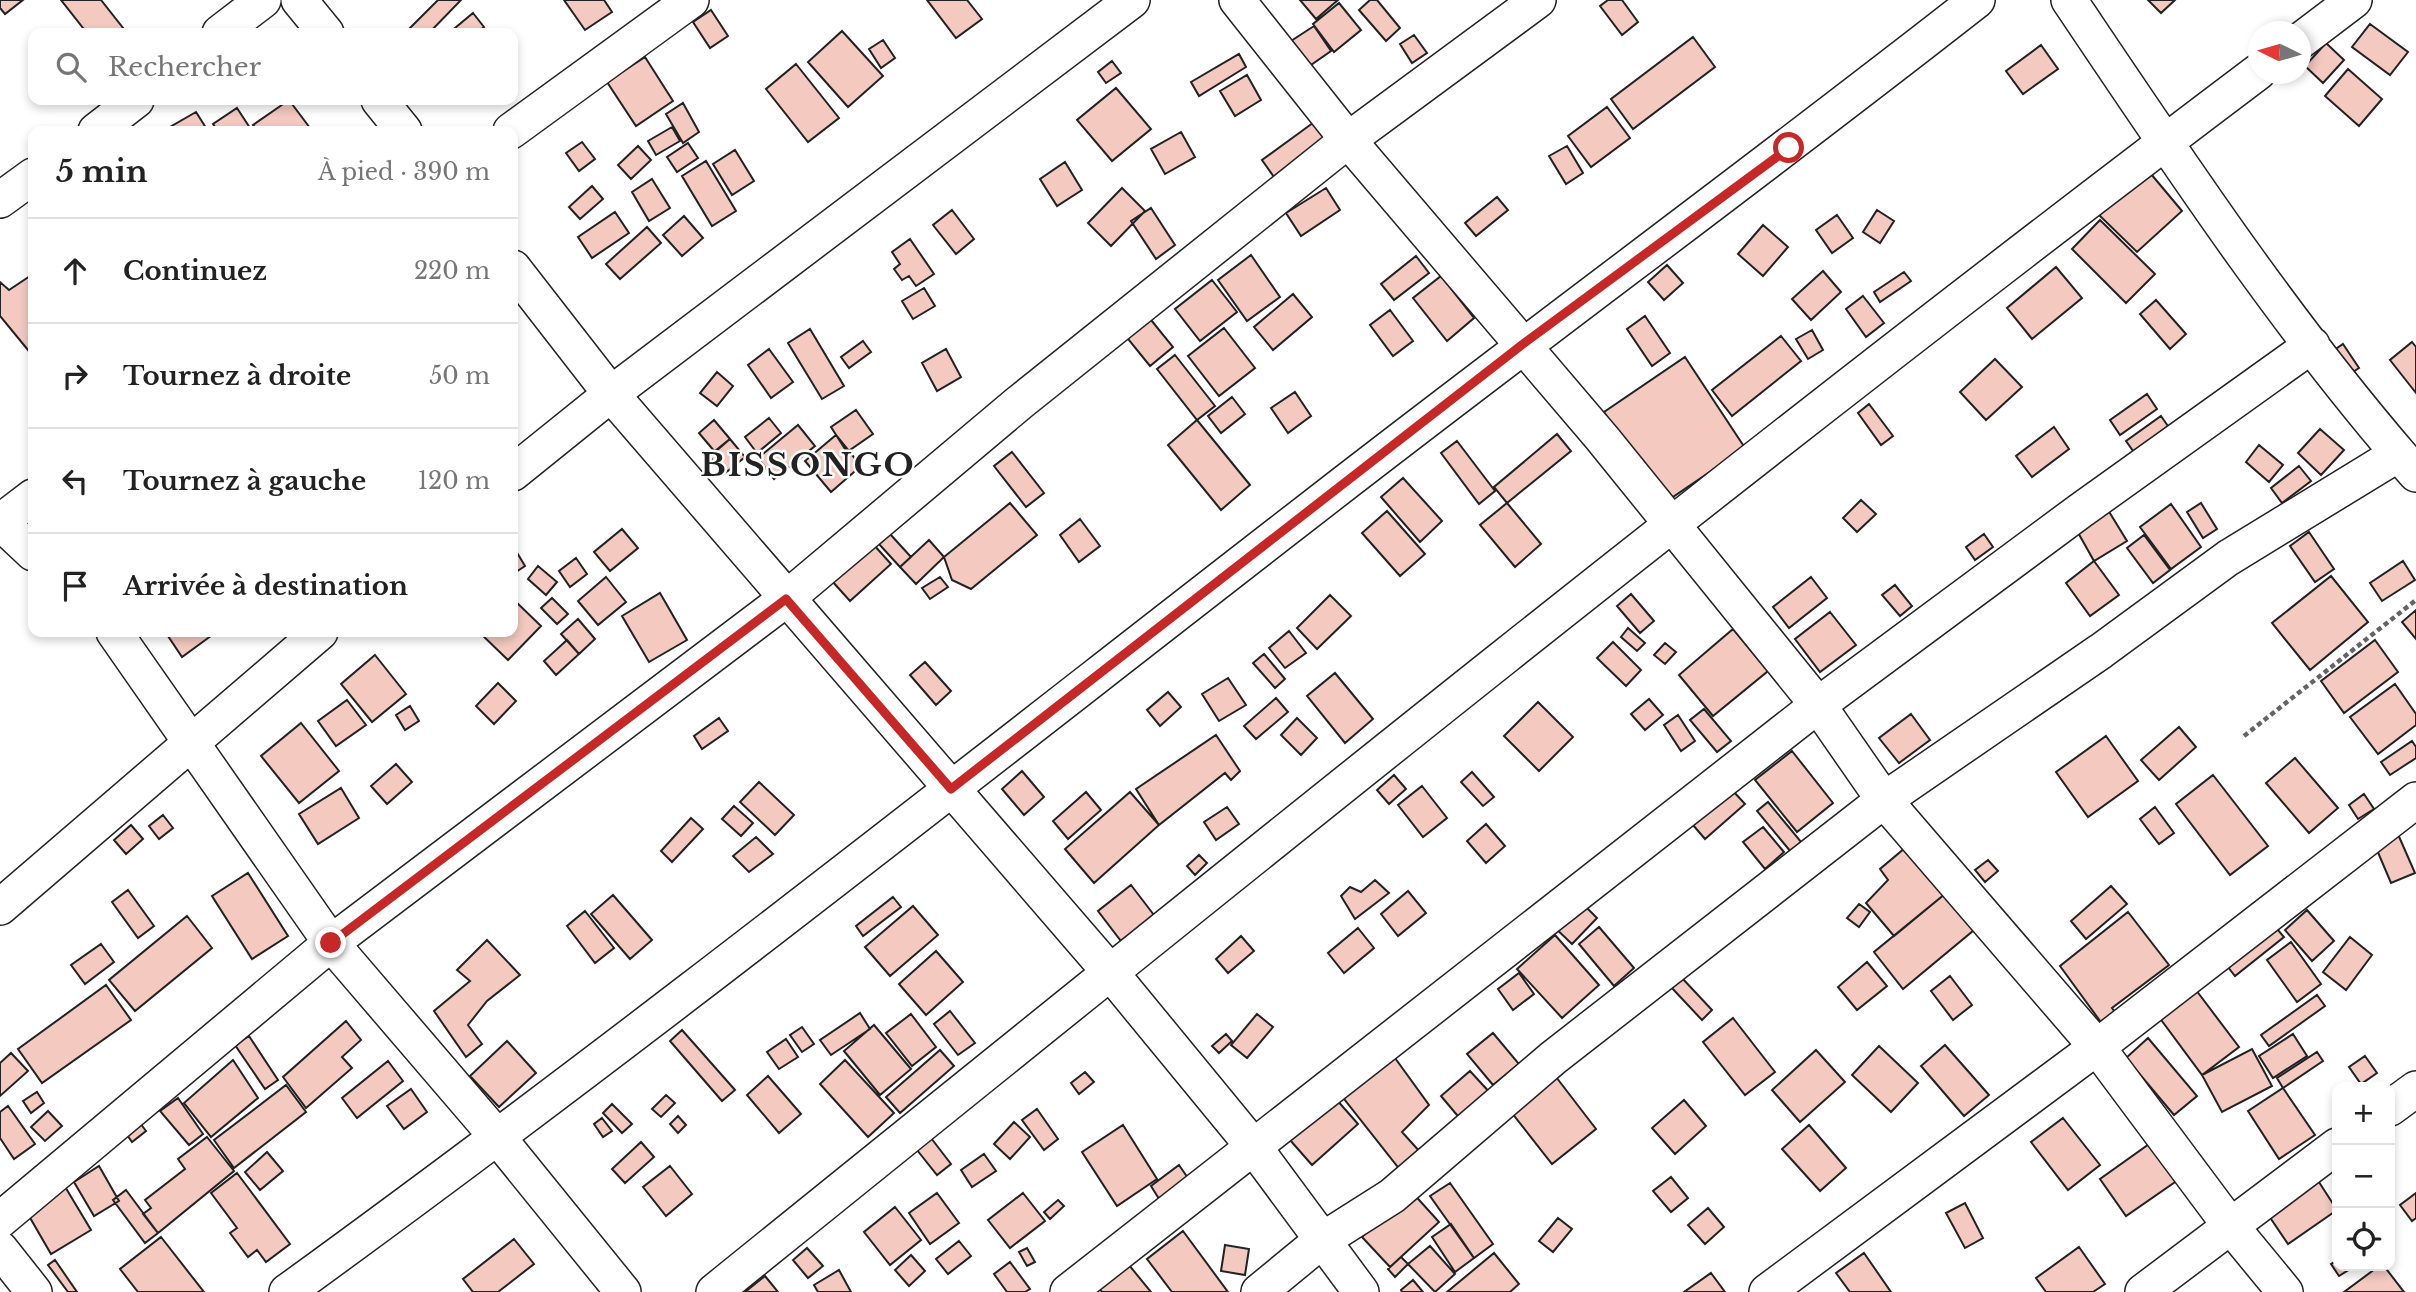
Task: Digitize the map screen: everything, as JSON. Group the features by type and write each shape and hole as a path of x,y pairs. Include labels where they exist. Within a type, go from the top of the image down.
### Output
{"street":[{"path":"226,28 262,0"},
{"path":"299,0 322,28"},
{"path":"518,126 691,0"},
{"path":"518,469 611,394 1132,0"},
{"path":"1237,0 1348,140 1523,344 1818,705 1884,800 2097,1047 2229,1224 2285,1292"},
{"path":"0,1220 331,943 786,599 1019,403 1348,140 1538,0"},
{"path":"287,1292 499,1139 1523,344 1789,148 1977,0"},
{"path":"1259,1292 1321,1241 1392,1196 1553,1058 1884,800 2101,651 2228,558 2407,464 2312,345 2165,143 2068,0"},
{"path":"2311,33 2354,0"},
{"path":"714,1292 1110,972 1672,527 2248,80"},
{"path":"102,126 130,105"},
{"path":"383,105 400,126"},
{"path":"0,200 28,180"},
{"path":"518,274 611,394 1110,972 1253,1146 1361,1292"},
{"path":"1068,1292 1818,705 2091,503 2312,345"},
{"path":"28,501 0,522 28,548"},
{"path":"117,637 331,943 499,1139 622,1292"},
{"path":"0,907 314,637"},
{"path":"1767,1292 2097,1047 2416,800"},
{"path":"2395,1104 2416,1089"},
{"path":"2143,1292 2229,1224 2332,1150"},
{"path":"0,1249 34,1292"}],"path":[{"path":"2244,736 2416,600"}],"building":[{"path":"0,0 23,0 5,14 0,8"},
{"path":"61,0 101,0 123,28 83,28"},
{"path":"438,0 461,0 434,28 410,28"},
{"path":"564,0 604,0 612,12 585,30"},
{"path":"927,0 967,0 982,19 956,38"},
{"path":"1300,0 1338,0 1316,19"},
{"path":"1370,0 1377,0 1400,28 1386,41 1359,10"},
{"path":"1608,0 1622,0 1638,22 1622,35 1600,6"},
{"path":"2148,0 2175,0 2161,13"},
{"path":"1339,3 1361,30 1334,52 1313,24"},
{"path":"711,10 728,36 710,48 693,22"},
{"path":"473,13 484,27 483,28 455,28"},
{"path":"2370,24 2408,52 2390,75 2352,47"},
{"path":"1314,26 1331,51 1308,67 1291,41"},
{"path":"842,31 883,76 848,107 808,62"},
{"path":"1414,35 1427,53 1412,63 1400,44"},
{"path":"1693,37 1715,67 1633,129 1611,99"},
{"path":"883,40 895,58 881,68 869,49"},
{"path":"2326,43 2344,60 2323,83 2311,72 2311,59"},
{"path":"2041,45 2058,69 2023,94 2006,71"},
{"path":"1239,54 1246,67 1199,96 1191,82"},
{"path":"645,57 673,101 636,126 607,82"},
{"path":"1112,61 1121,73 1106,83 1098,72"},
{"path":"796,64 839,118 808,142 766,89"},
{"path":"2348,69 2382,99 2359,126 2325,96"},
{"path":"1247,75 1261,100 1235,116 1220,91"},
{"path":"1116,88 1151,129 1112,161 1077,120"},
{"path":"683,103 699,132 683,143 666,114"},
{"path":"282,105 293,105 308,126 254,126"},
{"path":"1607,107 1630,138 1591,167 1568,136"},
{"path":"237,108 249,126 214,126 213,124"},
{"path":"196,112 205,126 172,126"},
{"path":"1321,117 1334,133 1274,177 1262,160"},
{"path":"672,127 680,141 656,155 648,141"},
{"path":"1181,132 1195,157 1165,174 1151,149"},
{"path":"582,142 595,159 579,171 566,153"},
{"path":"688,143 698,158 677,172 667,157"},
{"path":"638,146 651,160 631,179 618,165"},
{"path":"1567,146 1583,173 1566,184 1549,156"},
{"path":"735,150 754,181 732,195 713,164"},
{"path":"706,161 736,211 712,226 682,176"},
{"path":"1065,162 1082,190 1057,206 1040,179"},
{"path":"2146,168 2182,211 2137,252 2096,212"},
{"path":"652,179 670,208 649,221 632,192"},
{"path":"592,186 603,199 580,219 569,207"},
{"path":"1122,188 1145,211 1111,246 1088,223"},
{"path":"1326,188 1340,210 1301,236 1286,213"},
{"path":"1497,197 1508,210 1476,236 1465,223"},
{"path":"1151,208 1175,245 1156,259 1131,221"},
{"path":"952,210 974,239 956,254 933,225"},
{"path":"1877,210 1894,221 1880,243 1863,232"},
{"path":"615,212 629,233 592,258 578,237"},
{"path":"1837,215 1853,238 1832,253 1816,230"},
{"path":"684,216 703,238 682,256 663,235"},
{"path":"2100,220 2155,274 2126,303 2072,249"},
{"path":"1763,225 1788,247 1763,276 1738,254"},
{"path":"647,227 661,243 620,279 606,264"},
{"path":"910,239 934,274 916,286 909,276 902,280 894,269 900,264 892,252"},
{"path":"1251,255 1280,297 1247,321 1218,280"},
{"path":"1416,256 1429,273 1394,300 1381,284"},
{"path":"1667,265 1683,283 1664,300 1648,282"},
{"path":"2056,267 2082,298 2032,339 2007,308"},
{"path":"1823,271 1841,292 1811,320 1792,299"},
{"path":"1904,272 1911,281 1880,302 1874,292"},
{"path":"1441,276 1474,318 1447,341 1413,298"},
{"path":"28,277 28,350 0,316 0,282 9,290"},
{"path":"1212,280 1237,312 1200,341 1175,309"},
{"path":"924,288 935,306 913,319 902,301"},
{"path":"1293,294 1312,317 1273,350 1254,327"},
{"path":"1863,296 1884,323 1866,337 1846,309"},
{"path":"2156,300 2186,334 2170,349 2140,314"},
{"path":"1390,310 1413,341 1393,356 1370,325"},
{"path":"1147,315 1173,347 1150,366 1124,334"},
{"path":"1645,316 1670,353 1652,366 1627,329"},
{"path":"1224,328 1255,368 1219,396 1188,356"},
{"path":"810,329 844,386 822,399 788,343"},
{"path":"1812,330 1823,350 1808,359 1796,339"},
{"path":"1781,336 1801,361 1732,416 1712,390"},
{"path":"863,341 871,352 849,368 841,357"},
{"path":"2412,342 2416,347 2416,393 2390,360"},
{"path":"2343,344 2359,368 2342,379 2327,355"},
{"path":"769,349 793,382 771,398 748,365"},
{"path":"946,349 961,377 937,391 922,363"},
{"path":"1175,355 1215,406 1197,420 1157,369"},
{"path":"1685,357 1745,448 1664,503 1604,412"},
{"path":"1995,359 2022,387 1986,420 1960,392"},
{"path":"717,372 733,386 717,406 700,393"},
{"path":"1295,392 1311,416 1288,433 1271,408"},
{"path":"2147,394 2157,409 2120,435 2110,420"},
{"path":"1232,397 1245,414 1221,433 1208,416"},
{"path":"1869,404 1893,436 1881,445 1858,413"},
{"path":"856,410 873,434 847,452 831,427"},
{"path":"2161,416 2170,429 2136,455 2126,441"},
{"path":"769,418 781,433 757,453 745,437"},
{"path":"714,420 730,439 715,452 699,433"},
{"path":"1197,420 1250,485 1221,510 1168,445"},
{"path":"798,425 815,446 774,479 758,458"},
{"path":"2054,427 2069,449 2032,477 2016,456"},
{"path":"2320,429 2344,450 2321,475 2298,453"},
{"path":"1557,434 1571,451 1507,503 1494,487"},
{"path":"836,435 861,466 831,492 805,461"},
{"path":"730,439 745,457 724,474 709,456"},
{"path":"1457,441 1495,491 1479,504 1441,453"},
{"path":"2259,445 2283,465 2269,482 2246,462"},
{"path":"1012,452 1044,493 1026,507 994,466"},
{"path":"2299,466 2311,481 2282,503 2271,488"},
{"path":"1403,478 1442,521 1420,542 1381,497"},
{"path":"1861,500 1876,514 1857,532 1843,518"},
{"path":"1010,503 1037,535 971,589 952,580 944,557"},
{"path":"1507,503 1541,544 1515,567 1480,525"},
{"path":"2201,503 2217,529 2203,538 2187,512"},
{"path":"2171,504 2201,547 2171,569 2140,527"},
{"path":"2108,510 2127,541 2094,561 2076,529"},
{"path":"1387,511 1425,554 1400,576 1362,533"},
{"path":"1080,519 1100,546 1079,562 1060,535"},
{"path":"622,529 638,548 610,571 594,552"},
{"path":"2309,532 2334,569 2315,582 2290,546"},
{"path":"890,534 911,557 900,567 879,544"},
{"path":"1984,534 1993,547 1975,560 1966,547"},
{"path":"2144,535 2170,570 2153,583 2127,548"},
{"path":"929,540 944,557 916,584 900,567"},
{"path":"873,544 891,564 850,601 832,581"},
{"path":"518,554 525,566 518,571"},
{"path":"576,558 587,574 570,587 559,571"},
{"path":"2094,561 2119,595 2090,616 2066,583"},
{"path":"2403,561 2415,580 2382,601 2370,583"},
{"path":"538,566 557,582 546,595 528,579"},
{"path":"2331,576 2368,622 2310,670 2272,623"},
{"path":"606,577 626,602 598,625 578,601"},
{"path":"940,577 948,587 930,599 922,588"},
{"path":"1811,577 1827,598 1789,628 1773,607"},
{"path":"1895,585 1912,606 1900,616 1882,595"},
{"path":"660,593 687,640 649,662 622,616"},
{"path":"1631,594 1654,621 1640,633 1617,606"},
{"path":"1330,595 1351,616 1317,649 1297,628"},
{"path":"552,598 568,614 557,624 541,608"},
{"path":"518,604 541,626 508,660 484,637 518,637"},
{"path":"2416,610 2416,639 2402,622"},
{"path":"1830,612 1856,645 1820,672 1795,639"},
{"path":"578,619 595,639 579,654 561,634"},
{"path":"1628,628 1645,643 1637,651 1621,637"},
{"path":"1733,629 1768,671 1713,716 1679,675"},
{"path":"1289,631 1306,653 1285,668 1269,648"},
{"path":"169,637 210,637 182,657"},
{"path":"567,640 579,654 556,675 544,661"},
{"path":"2375,640 2398,672 2344,713 2321,681"},
{"path":"1613,642 1641,670 1626,686 1597,658"},
{"path":"1665,643 1676,652 1665,664 1654,655"},
{"path":"1264,654 1285,679 1275,688 1253,663"},
{"path":"375,655 406,694 372,722 341,684"},
{"path":"925,662 951,691 936,705 910,675"},
{"path":"1335,673 1373,719 1345,743 1307,696"},
{"path":"1228,678 1246,705 1219,721 1202,694"},
{"path":"498,683 516,701 494,724 476,706"},
{"path":"2395,684 2416,714 2416,725 2378,754 2350,717"},
{"path":"1168,692 1181,707 1160,726 1147,710"},
{"path":"1276,698 1288,712 1256,739 1244,726"},
{"path":"1649,699 1663,715 1645,730 1631,714"},
{"path":"347,700 366,725 336,746 318,721"},
{"path":"1538,702 1573,737 1539,771 1504,736"},
{"path":"410,706 419,721 405,730 396,715"},
{"path":"1704,709 1731,741 1717,752 1690,720"},
{"path":"1911,714 1930,740 1899,763 1879,738"},
{"path":"1678,715 1695,741 1681,751 1664,725"},
{"path":"719,718 728,731 702,749 694,736"},
{"path":"1297,718 1317,738 1301,755 1281,735"},
{"path":"301,723 339,771 299,803 261,756"},
{"path":"2179,727 2196,747 2159,780 2141,760"},
{"path":"1216,735 1240,771 1231,780 1225,773 1159,825 1136,789"},
{"path":"2106,736 2138,781 2088,817 2056,772"},
{"path":"2412,741 2416,747 2416,758 2390,775 2381,762"},
{"path":"1792,751 1833,803 1797,832 1755,780"},
{"path":"2295,758 2338,808 2309,833 2266,783"},
{"path":"396,764 412,782 387,804 371,786"},
{"path":"1022,771 1044,797 1024,815 1002,789"},
{"path":"1472,772 1494,797 1483,806 1461,782"},
{"path":"1394,775 1406,789 1389,804 1377,790"},
{"path":"2213,775 2268,846 2230,875 2176,804"},
{"path":"759,782 794,815 775,835 740,802"},
{"path":"1422,786 1447,818 1423,837 1398,805"},
{"path":"341,788 359,818 318,844 299,814"},
{"path":"1733,791 1745,804 1705,839 1693,825"},
{"path":"1086,792 1101,810 1068,839 1053,821"},
{"path":"1130,792 1159,825 1094,883 1065,849"},
{"path":"2364,794 2374,809 2358,819 2349,805"},
{"path":"1768,802 1802,843 1791,852 1757,811"},
{"path":"734,806 753,823 741,836 722,819"},
{"path":"1227,807 1239,824 1216,840 1204,822"},
{"path":"2155,807 2174,833 2159,844 2140,819"},
{"path":"163,815 173,828 159,839 149,826"},
{"path":"691,818 703,829 672,862 661,851"},
{"path":"1486,824 1505,846 1486,863 1467,841"},
{"path":"131,825 143,839 126,854 114,840"},
{"path":"1763,827 1784,852 1765,869 1743,842"},
{"path":"2397,832 2415,873 2391,883 2374,843"},
{"path":"756,837 773,854 749,872 733,856"},
{"path":"1905,848 1945,894 1894,936 1866,903 1888,880 1880,869"},
{"path":"1199,855 1207,863 1195,875 1187,866"},
{"path":"1988,860 1998,871 1985,882 1975,870"},
{"path":"248,873 288,936 252,959 212,896"},
{"path":"1375,880 1389,893 1355,919 1341,896 1350,887 1361,892"},
{"path":"1131,885 1157,919 1124,945 1098,911"},
{"path":"2111,886 2127,904 2086,939 2071,921"},
{"path":"128,890 154,926 138,938 112,902"},
{"path":"1408,891 1426,913 1398,936 1381,914"},
{"path":"1945,894 1974,930 1903,989 1874,952"},
{"path":"613,895 652,940 630,959 591,914"},
{"path":"893,897 901,907 863,936 856,926"},
{"path":"1576,897 1597,918 1572,944 1550,923"},
{"path":"1859,904 1870,912 1859,927 1847,918"},
{"path":"913,906 938,935 890,976 865,947"},
{"path":"2307,910 2334,941 2312,961 2285,930"},
{"path":"585,911 614,948 595,963 567,926"},
{"path":"2128,912 2169,965 2112,1008 2117,1015 2103,1025 2060,966"},
{"path":"187,916 212,948 135,1011 109,980"},
{"path":"2272,923 2284,937 2235,976 2224,962"},
{"path":"1599,927 1634,968 1614,986 1579,944"},
{"path":"1358,928 1374,948 1344,973 1328,953"},
{"path":"1555,935 1599,985 1562,1018 1517,969"},
{"path":"1241,936 1254,951 1228,973 1216,959"},
{"path":"2350,937 2372,955 2346,990 2323,972"},
{"path":"487,940 520,975 487,1001 468,1025 482,1044 466,1057 434,1011 470,981 457,970"},
{"path":"2291,942 2321,984 2297,1002 2267,960"},
{"path":"101,944 114,962 85,984 71,965"},
{"path":"936,951 963,982 926,1015 899,984"},
{"path":"1867,962 1887,986 1857,1010 1838,987"},
{"path":"1519,973 1534,994 1513,1010 1498,989"},
{"path":"1950,976 1972,1005 1953,1020 1931,991"},
{"path":"1682,978 1712,1010 1702,1020 1671,987"},
{"path":"106,985 131,1020 42,1083 18,1049"},
{"path":"2196,990 2239,1047 2202,1075 2159,1017"},
{"path":"2317,995 2325,1006 2269,1046 2261,1035"},
{"path":"950,1011 975,1043 958,1055 934,1024"},
{"path":"860,1013 870,1029 831,1055 820,1040"},
{"path":"911,1014 936,1047 912,1066 886,1033"},
{"path":"1257,1014 1273,1027 1247,1058 1231,1045"},
{"path":"1733,1018 1775,1072 1745,1095 1703,1042"},
{"path":"346,1021 361,1040 342,1057 352,1068 306,1108 283,1077"},
{"path":"874,1025 911,1069 880,1095 844,1051"},
{"path":"802,1027 814,1044 802,1052 790,1035"},
{"path":"682,1030 735,1090 722,1101 670,1041"},
{"path":"1493,1033 1519,1064 1493,1085 1467,1054"},
{"path":"1226,1034 1232,1041 1219,1053 1212,1046"},
{"path":"2293,1034 2307,1056 2273,1078 2259,1056"},
{"path":"249,1036 278,1080 265,1089 235,1045"},
{"path":"2148,1038 2197,1096 2174,1115 2126,1058"},
{"path":"786,1039 798,1057 779,1069 767,1052"},
{"path":"507,1041 536,1073 499,1107 470,1076"},
{"path":"1945,1045 1989,1095 1964,1116 1921,1066"},
{"path":"1879,1046 1918,1083 1891,1112 1852,1075"},
{"path":"2252,1049 2272,1086 2222,1112 2202,1075"},
{"path":"940,1050 954,1066 900,1113 886,1097"},
{"path":"1816,1050 1845,1082 1800,1122 1772,1090"},
{"path":"2317,1052 2323,1061 2283,1088 2277,1078"},
{"path":"11,1053 28,1071 0,1096 0,1063"},
{"path":"2365,1056 2377,1073 2360,1082 2349,1067"},
{"path":"1395,1058 1429,1105 1402,1132 1421,1153 1401,1171 1341,1095 1356,1079"},
{"path":"233,1060 258,1098 211,1137 184,1103"},
{"path":"845,1060 894,1113 868,1137 820,1084"},
{"path":"388,1061 403,1081 357,1118 342,1098"},
{"path":"1470,1071 1492,1095 1462,1121 1441,1096"},
{"path":"1085,1072 1094,1082 1079,1094 1071,1083"},
{"path":"1553,1073 1596,1129 1552,1164 1508,1108"},
{"path":"768,1076 801,1114 779,1133 747,1095"},
{"path":"286,1085 306,1112 234,1168 214,1140"},
{"path":"2283,1088 2315,1135 2279,1159 2248,1111"},
{"path":"411,1089 427,1112 404,1129 387,1106"},
{"path":"37,1092 44,1103 31,1113 23,1101"},
{"path":"666,1095 675,1103 661,1117 652,1109"},
{"path":"178,1098 203,1134 189,1145 160,1111"},
{"path":"1336,1099 1358,1124 1312,1165 1290,1140"},
{"path":"1684,1100 1706,1126 1675,1154 1652,1128"},
{"path":"612,1104 632,1124 622,1133 603,1113"},
{"path":"8,1106 35,1144 14,1159 0,1138 0,1112"},
{"path":"1037,1109 1058,1139 1044,1150 1022,1120"},
{"path":"48,1111 62,1126 45,1141 31,1127"},
{"path":"678,1116 686,1125 678,1133 670,1124"},
{"path":"602,1118 612,1131 603,1137 594,1124"},
{"path":"2063,1118 2100,1165 2068,1190 2031,1142"},
{"path":"137,1119 146,1131 132,1142 123,1129"},
{"path":"1014,1122 1030,1137 1010,1159 994,1144"},
{"path":"1123,1125 1157,1179 1117,1206 1082,1152"},
{"path":"1809,1125 1846,1168 1820,1191 1782,1149"},
{"path":"207,1137 234,1171 158,1233 143,1214 151,1208 145,1200 185,1169 178,1159"},
{"path":"931,1138 951,1164 937,1175 917,1150"},
{"path":"641,1142 654,1157 625,1183 612,1169"},
{"path":"2152,1142 2178,1180 2126,1216 2100,1179"},
{"path":"267,1152 283,1171 260,1190 245,1172"},
{"path":"984,1154 996,1171 972,1187 961,1170"},
{"path":"1179,1165 1190,1181 1161,1202 1151,1186"},
{"path":"99,1166 119,1201 94,1216 74,1182"},
{"path":"670,1166 692,1194 666,1216 643,1187"},
{"path":"237,1173 290,1244 266,1262 257,1250 248,1257 230,1233 237,1228 211,1193"},
{"path":"1671,1177 1688,1198 1671,1212 1653,1191"},
{"path":"2317,1179 2332,1202 2332,1213 2288,1244 2267,1213"},
{"path":"1450,1183 1493,1244 1474,1258 1430,1196"},
{"path":"64,1185 91,1230 51,1254 25,1209"},
{"path":"126,1190 158,1233 145,1243 113,1200"},
{"path":"1411,1191 1439,1222 1390,1267 1362,1237"},
{"path":"937,1193 959,1223 930,1244 909,1213"},
{"path":"1023,1193 1045,1221 1010,1248 988,1220"},
{"path":"2416,1193 2416,1218 2412,1221 2400,1205"},
{"path":"1058,1200 1064,1206 1050,1219 1044,1212"},
{"path":"1965,1203 1983,1238 1965,1248 1946,1213"},
{"path":"895,1207 921,1240 890,1265 864,1232"},
{"path":"1708,1208 1724,1227 1705,1244 1688,1225"},
{"path":"1558,1218 1572,1229 1553,1252 1539,1241"},
{"path":"1451,1224 1474,1258 1455,1272 1432,1237"},
{"path":"1183,1231 1228,1292 1172,1292 1147,1259"},
{"path":"161,1237 204,1292 138,1292 120,1269"},
{"path":"514,1239 534,1264 498,1292 473,1292 463,1279"},
{"path":"959,1241 971,1256 948,1274 936,1259"},
{"path":"1225,1245 1249,1249 1245,1275 1221,1271"},
{"path":"1430,1246 1455,1274 1435,1292 1408,1264"},
{"path":"2079,1247 2105,1284 2093,1292 2046,1292 2036,1278"},
{"path":"807,1248 823,1266 808,1278 793,1260"},
{"path":"1027,1248 1035,1262 1027,1266 1019,1252"},
{"path":"1494,1253 1519,1284 1510,1292 1447,1292"},
{"path":"1864,1253 1891,1292 1850,1292 1836,1273"},
{"path":"1120,1254 1151,1292 1102,1292 1090,1277"},
{"path":"911,1255 925,1271 909,1286 895,1270"},
{"path":"1401,1257 1408,1264 1395,1277 1388,1269"},
{"path":"55,1260 77,1292 68,1292 48,1265"},
{"path":"1010,1262 1030,1289 1025,1292 1007,1292 994,1274"},
{"path":"839,1270 851,1292 818,1292 814,1285"},
{"path":"2372,1271 2388,1271 2404,1292 2344,1292"},
{"path":"1711,1273 1725,1292 1684,1292"},
{"path":"765,1276 778,1292 745,1292"},
{"path":"1413,1280 1423,1292 1402,1292 1401,1290"}],"district":[{"name":"BISSONGO","path":"808,465"}],"route":[{"path":"331,943 597,745 786,599 951,789 1523,344 1789,148"}]}
